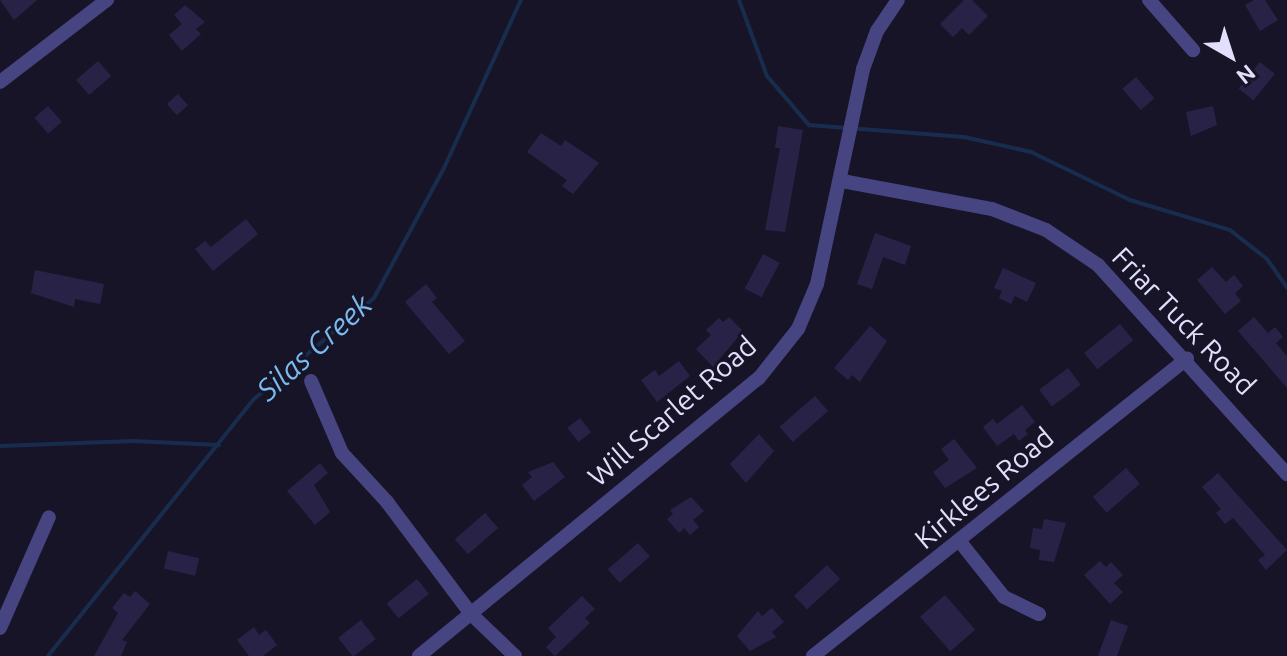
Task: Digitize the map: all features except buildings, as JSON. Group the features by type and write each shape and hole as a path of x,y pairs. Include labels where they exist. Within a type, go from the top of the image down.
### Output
{"street":[{"path":"0,82 107,0"},
{"name":"Will Scarlet Road","path":"419,656 759,378 798,329 817,284 842,181 863,69 877,31 898,0"},
{"path":"1149,0 1193,50"},
{"name":"Friar Tuck Road","path":"842,181 992,209 1046,230 1098,265 1187,358 1287,474"},
{"name":"Kirklees Road","path":"813,656 961,543 1187,358"},
{"path":"311,381 342,453 387,502 471,614 515,656"},
{"path":"0,628 49,517"},
{"path":"961,543 1004,597 1039,614"}],"waterway":[{"name":"Silas Creek","path":"48,656 254,399 374,298 444,168 521,0"},
{"path":"739,0 767,76 809,125 964,137 1031,152 1130,200 1230,230 1267,259 1287,288"},
{"path":"0,446 133,441 219,445"}]}
